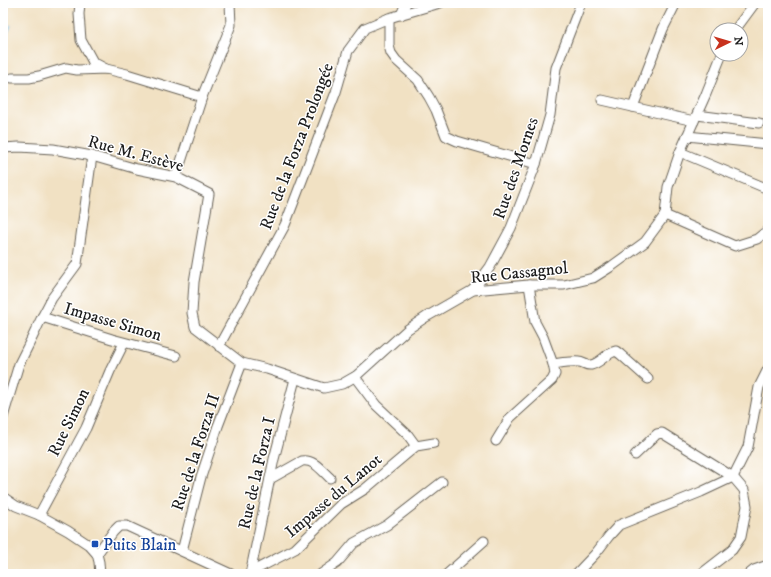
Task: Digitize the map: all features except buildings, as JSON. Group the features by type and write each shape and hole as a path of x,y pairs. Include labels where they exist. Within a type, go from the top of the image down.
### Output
{"street":[{"path":"80,3 79,14 81,40 93,62 106,69 202,97"},
{"path":"176,177 202,97 231,25 230,3"},
{"path":"401,15 406,3"},
{"name":"Rue de la Forza Prolongée","path":"220,346 285,225 336,92 348,51 365,28 389,18 440,3"},
{"name":"Rue des Mornes","path":"473,290 490,267 511,228 536,164 550,115 556,68 581,3"},
{"path":"634,107 663,29 676,3"},
{"path":"741,22 754,3"},
{"path":"389,18 389,46 391,52 396,60 418,80 436,110 446,136 457,141 536,164"},
{"path":"719,62 680,152 668,187 666,215 735,246 757,239 768,230"},
{"path":"12,78 29,78 66,68 77,70 106,69"},
{"path":"602,100 695,118 759,123"},
{"path":"688,136 768,144"},
{"name":"Rue M. Estève","path":"3,148 19,147 53,149 92,156 176,177 209,194 194,282 192,313 195,327 242,363"},
{"path":"680,152 768,189"},
{"path":"3,417 19,364 52,298 77,264 92,156"},
{"name":"Rue Cassagnol","path":"242,363 267,369 324,388 342,384 355,377 408,329 473,290 529,285 564,285 593,278 645,242 666,215"},
{"path":"496,441 510,418 552,380 555,374 543,337 535,322 529,285"},
{"name":"Impasse Simon","path":"42,317 124,343 176,356"},
{"name":"Rue Simon","path":"39,515 86,428 110,371 124,343"},
{"path":"553,364 582,362 588,366 597,363 611,352 616,351 648,379"},
{"name":"Rue de la Forza II","path":"182,551 201,477 218,426 242,363"},
{"path":"576,574 619,525 733,478 748,447 759,387 768,369"},
{"path":"355,377 376,405 408,435 416,446 434,443"},
{"name":"Rue de la Forza I","path":"250,573 274,459 295,379"},
{"path":"635,455 657,434 662,433 733,478 744,490 747,506 741,537 732,550 701,574"},
{"name":"Impasse du Lanot","path":"250,573 295,549 341,504 366,489 416,446"},
{"path":"270,479 302,461 307,460 312,462 330,478"},
{"path":"321,574 337,563 354,544 387,525 442,482"},
{"path":"3,497 16,506 39,515 74,535 89,546 97,554 100,574"},
{"path":"97,554 119,526 127,526 231,574"},
{"path":"447,574 484,542"},
{"path":"749,574 754,570 768,565"}],"waterway":[{"path":"3,42 10,26"},
{"path":"3,230 3,245"}],"place":[{"name":"Puits Blain","path":"95,544"}]}
